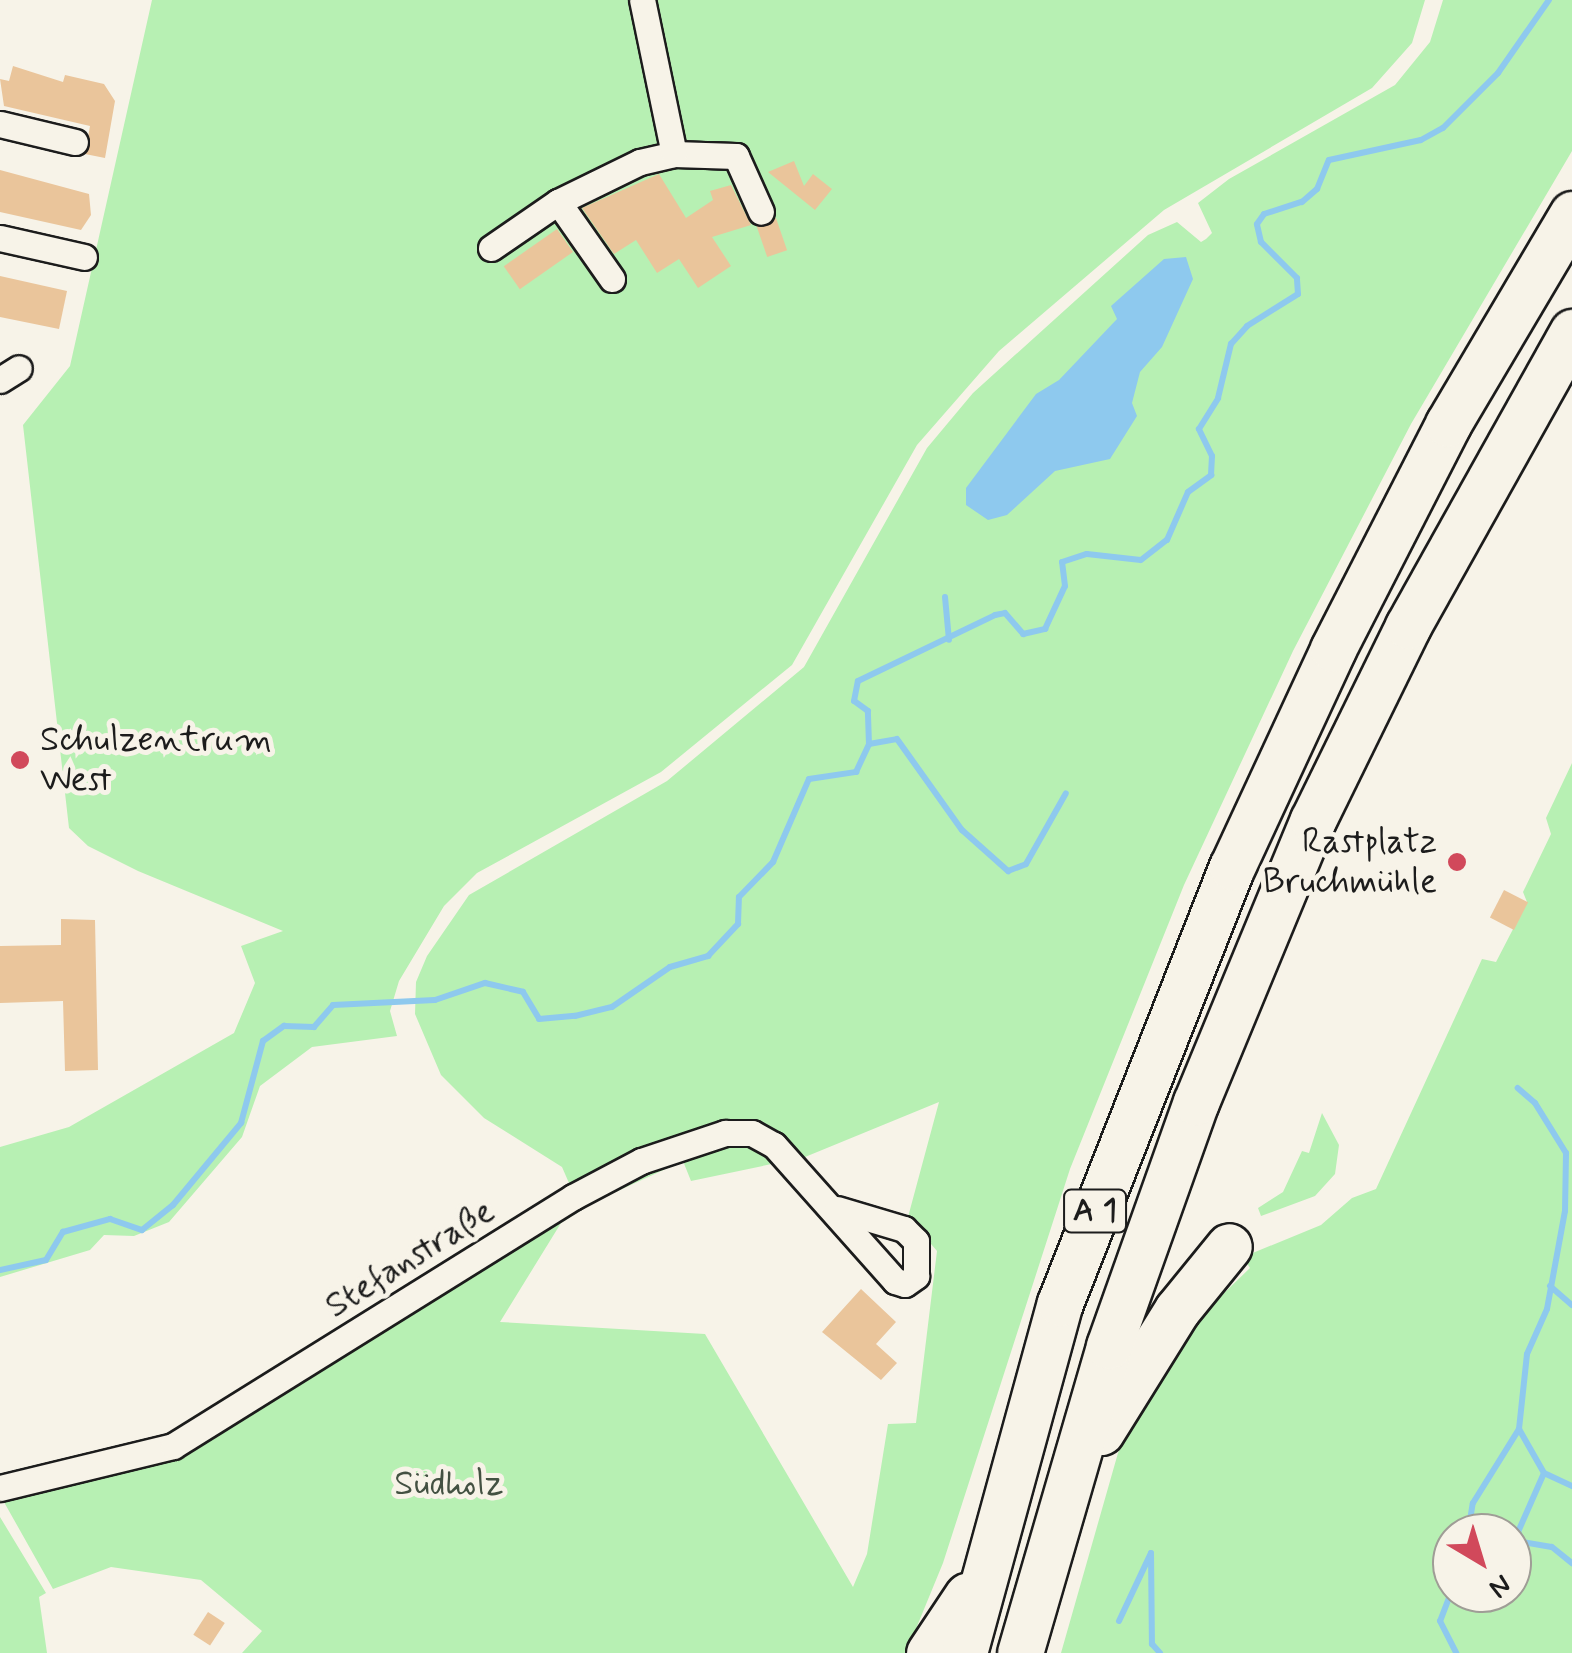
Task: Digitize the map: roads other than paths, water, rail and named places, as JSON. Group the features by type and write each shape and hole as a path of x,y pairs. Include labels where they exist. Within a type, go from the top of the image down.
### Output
{"highway":[{"name":"A 1","path":"964,1653 1060,1303 1232,867 1332,649 1439,442 1572,214"},
{"name":"A 1","path":"1020,1653 1109,1346 1196,1102 1313,820 1408,626 1572,332"},
{"path":"1066,1490 1177,1310 1228,1246"},
{"path":"928,1653 988,1566"}],"street":[{"path":"642,0 674,154"},
{"path":"0,124 75,142"},
{"path":"491,248 558,202 640,162 674,154 736,156 761,212"},
{"path":"558,202 612,279"},
{"path":"0,238 84,256"},
{"name":"Stefanstraße","path":"0,1488 172,1446 572,1198 641,1161 725,1132 752,1134 774,1144 837,1209"}],"water":[{"path":"1186,257 1193,279 1162,347 1140,372 1132,403 1137,416 1110,459 1055,471 1007,515 988,520 966,505 966,488 1036,394 1059,380 1117,319 1111,306 1164,259"}],"waterway":[{"path":"0,1270 46,1260 63,1232 110,1219 142,1230 173,1205 241,1123 263,1041 284,1026 314,1027 333,1005 435,1000 485,983 523,992 539,1019 575,1016 612,1007 670,967 708,956 738,924 739,897 773,862 809,779 856,772 869,744 868,711 854,701 858,681 995,615 1005,613 1023,634 1045,629 1065,586 1062,562 1087,554 1141,560 1167,540 1188,492 1211,475 1212,456 1199,429 1218,398 1231,344 1247,326 1298,294 1297,278 1261,242 1257,224 1264,214 1302,202 1317,189 1329,160 1421,140 1443,128 1498,73 1549,0"},
{"path":"945,597 949,640"},
{"path":"869,744 897,739 962,830 1008,871 1026,864 1066,793"},
{"path":"1471,1513 1473,1503 1519,1429 1527,1354 1547,1309 1565,1211 1566,1153 1535,1103 1518,1088"},
{"path":"1550,1286 1572,1305"},
{"path":"1519,1429 1544,1473 1572,1486"},
{"path":"1544,1473 1518,1532 1523,1542 1552,1547 1572,1563"},
{"path":"1119,1621 1151,1553 1152,1644 1160,1653"},
{"path":"1443,1613 1440,1621 1456,1653"}],"place":[{"name":"Schulzentrum West","path":"20,760"},
{"name":"Rastplatz Bruchmühle","path":"1457,862"}],"park label":[{"name":"Südholz","path":"449,1484"}]}
